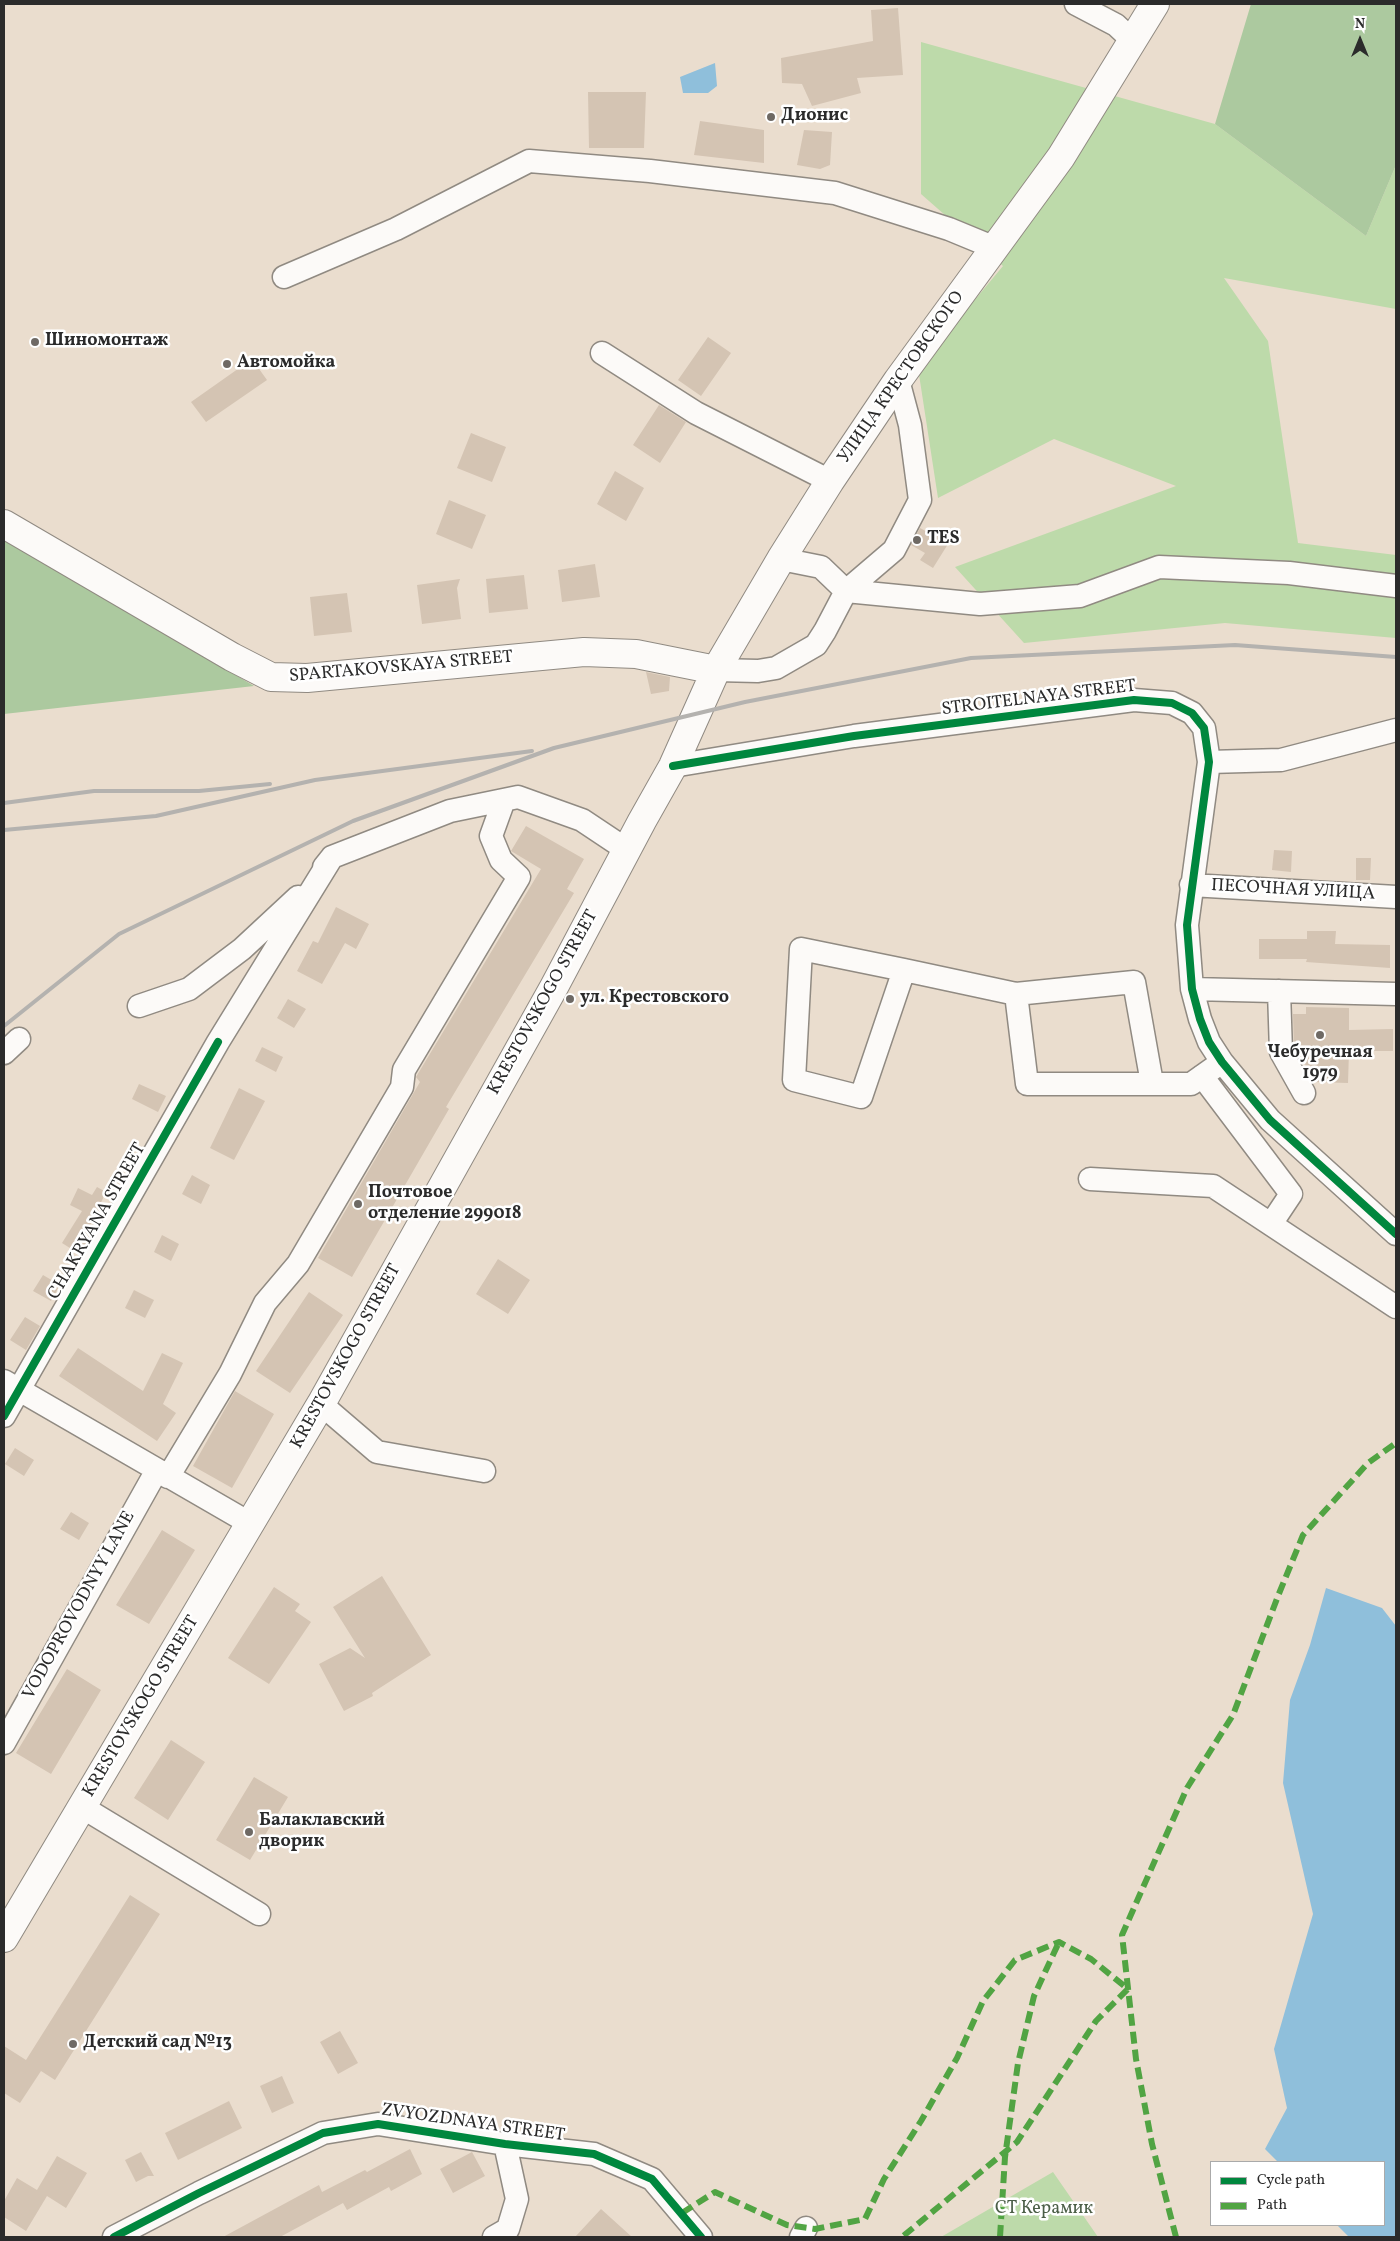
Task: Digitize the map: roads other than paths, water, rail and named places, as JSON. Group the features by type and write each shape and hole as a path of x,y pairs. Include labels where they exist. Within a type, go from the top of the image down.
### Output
{"main road":[{"name":"УЛИЦА КРЕСТОВСКОГО","path":"673,766 716,670 830,480 898,380 1061,157 1155,4"},
{"name":"SPARTAKOVSKAYA STREET","path":"4,524 232,657 271,677 306,678 584,652 636,654 716,670"},
{"name":"KRESTOVSKOGO STREET","path":"4,1938 321,1404 554,987 673,766"}],"street":[{"path":"1076,4 1116,25 1132,40"},
{"path":"284,277 396,229 529,160 650,171 834,193 949,229 995,248"},
{"path":"602,353 696,413 830,480"},
{"path":"716,670 758,671 776,668 790,662 816,645 846,591 894,550 920,500 910,424 898,380"},
{"path":"781,559 821,567 846,591 989,603 1080,596 1159,567 1289,573 1396,586"},
{"name":"STROITELNAYA STREET","path":"673,766 854,736 1134,700 1172,703 1192,713 1204,728 1209,762 1187,925 1192,989 1203,1027 1209,1042 1222,1062 1270,1120 1396,1234"},
{"path":"1209,762 1281,760 1396,730"},
{"path":"139,1006 188,989 242,949 297,898 332,857 450,811 518,796 582,820 627,850"},
{"name":"VODOPROVODNYY LANE","path":"4,1743 163,1473 230,1374 265,1304 298,1264 402,1087 404,1070 519,877 501,860 491,836 504,800"},
{"name":"CHAKRYANA STREET","path":"4,1416 12,1386 218,1042 332,857"},
{"name":"ПЕСОЧНАЯ УЛИЦА","path":"1191,885 1396,897"},
{"path":"904,970 861,1097 794,1080 800,949 904,970 1016,994 1134,982 1152,1083"},
{"path":"1192,989 1396,994"},
{"path":"1279,991 1281,1052 1304,1093"},
{"path":"1016,994 1028,1084 1191,1084 1222,1062"},
{"path":"1202,1076 1291,1194 1271,1224"},
{"path":"1090,1180 1214,1186 1396,1307"},
{"path":"12,1386 251,1524"},
{"path":"321,1404 377,1452 484,1471"},
{"path":"82,1807 258,1914"},
{"name":"ZVYOZDNAYA STREET","path":"114,2237 323,2133 378,2124 505,2144 594,2154 652,2179 701,2237"},
{"path":"494,2237 508,2229 517,2199 505,2144"}],"water":[{"path":"715,63 717,86 708,93 683,93 680,77"},
{"path":"1326,1588 1382,1608 1396,1626 1396,2237 1349,2237 1338,2226 1385,2226 1385,2161 1277,2161 1265,2149 1287,2108 1274,2049 1313,1914 1283,1783 1290,1700 1310,1645"}],"railway":[{"path":"4,1026 119,934 353,821 554,748 745,702 971,658 1235,645 1396,657"},
{"path":"4,830 156,816 315,780 532,751"},
{"path":"4,803 94,791 199,791 270,784"}],"place":[{"name":"Дионис","path":"771,117"},
{"name":"Шиномонтаж","path":"35,342"},
{"name":"Автомойка","path":"227,364"},
{"name":"TES","path":"917,540"},
{"name":"ул. Крестовского","path":"570,999"},
{"name":"Чебуречная 1979","path":"1320,1035"},
{"name":"Почтовое отделение 299018","path":"358,1204"},
{"name":"Балаклавский дворик","path":"249,1832"},
{"name":"Детский сад №13","path":"73,2044"}],"park label":[{"name":"СТ Керамик","path":"1044,2210"}]}
